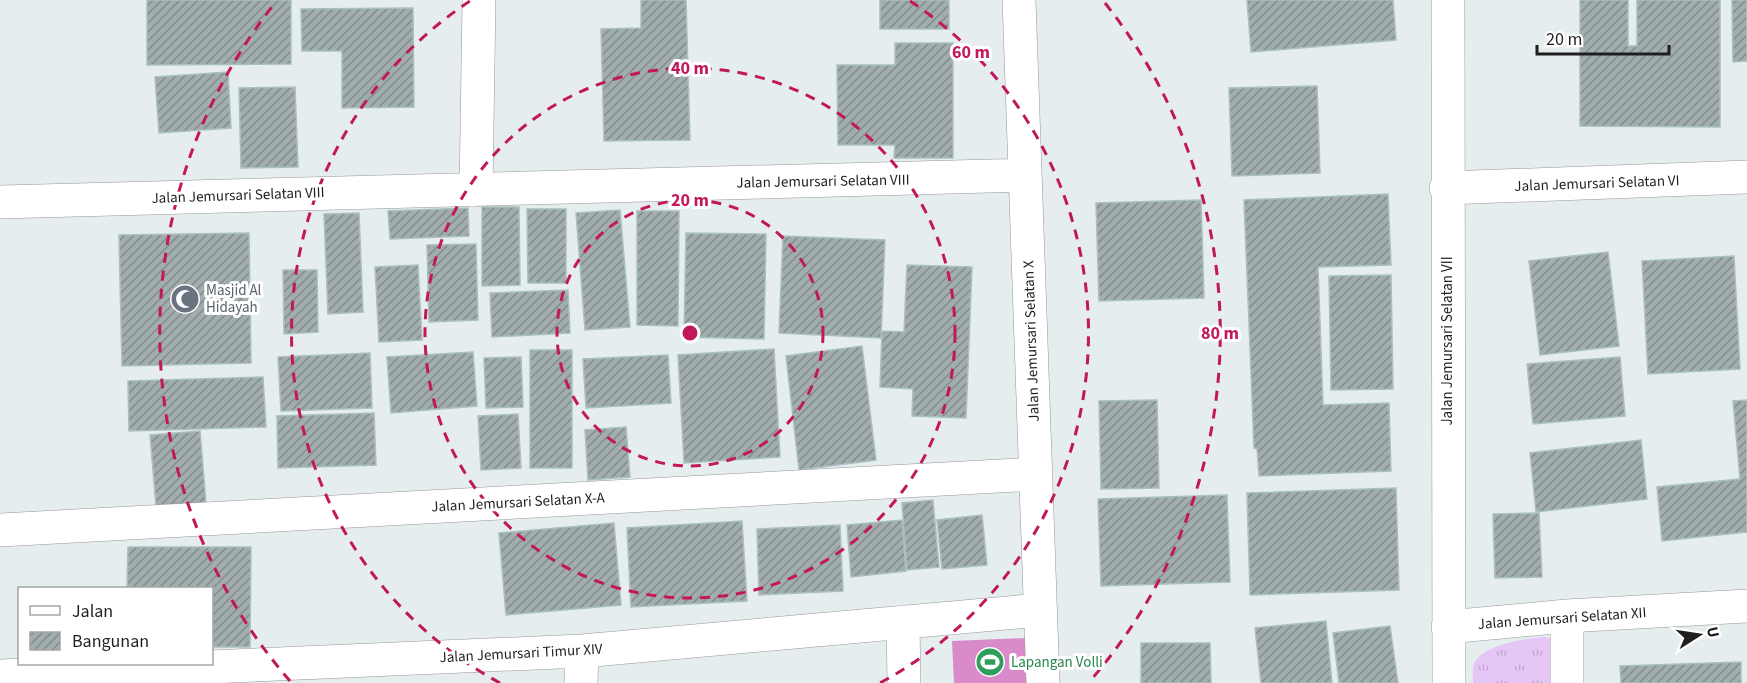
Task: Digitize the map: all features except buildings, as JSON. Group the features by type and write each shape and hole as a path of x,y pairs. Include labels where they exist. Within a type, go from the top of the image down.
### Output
{"street":[{"path":"476,190 479,0"},
{"name":"Jalan Jemursari Selatan X","path":"1019,0 1043,683"},
{"name":"Jalan Jemursari Selatan VII","path":"1448,0 1446,188 1449,683"},
{"name":"Jalan Jemursari Selatan VIII","path":"0,202 1025,175"},
{"name":"Jalan Jemursari Selatan VI","path":"1446,188 1747,177"},
{"name":"Jalan Jemursari Selatan X-A","path":"0,530 1036,474"},
{"name":"Jalan Jemursari Selatan XII","path":"1448,627 1567,615 1747,606"},
{"name":"Jalan Jemursari Timur XIV","path":"0,676 582,651 1040,610"},
{"path":"1567,615 1567,683"},
{"path":"903,622 904,683"},
{"path":"581,683 582,651"}],"green space":[{"path":"1546,637 1559,642 1559,683 1473,683 1474,664 1486,651 1506,643"}],"shaded area":[{"name":"Lapangan Volli","path":"1026,638 1028,683 954,683 952,641"}],"place":[{"name":"Masjid Al Hidayah","path":"185,299"},
{"name":"Lapangan Volli","path":"990,662"}]}
